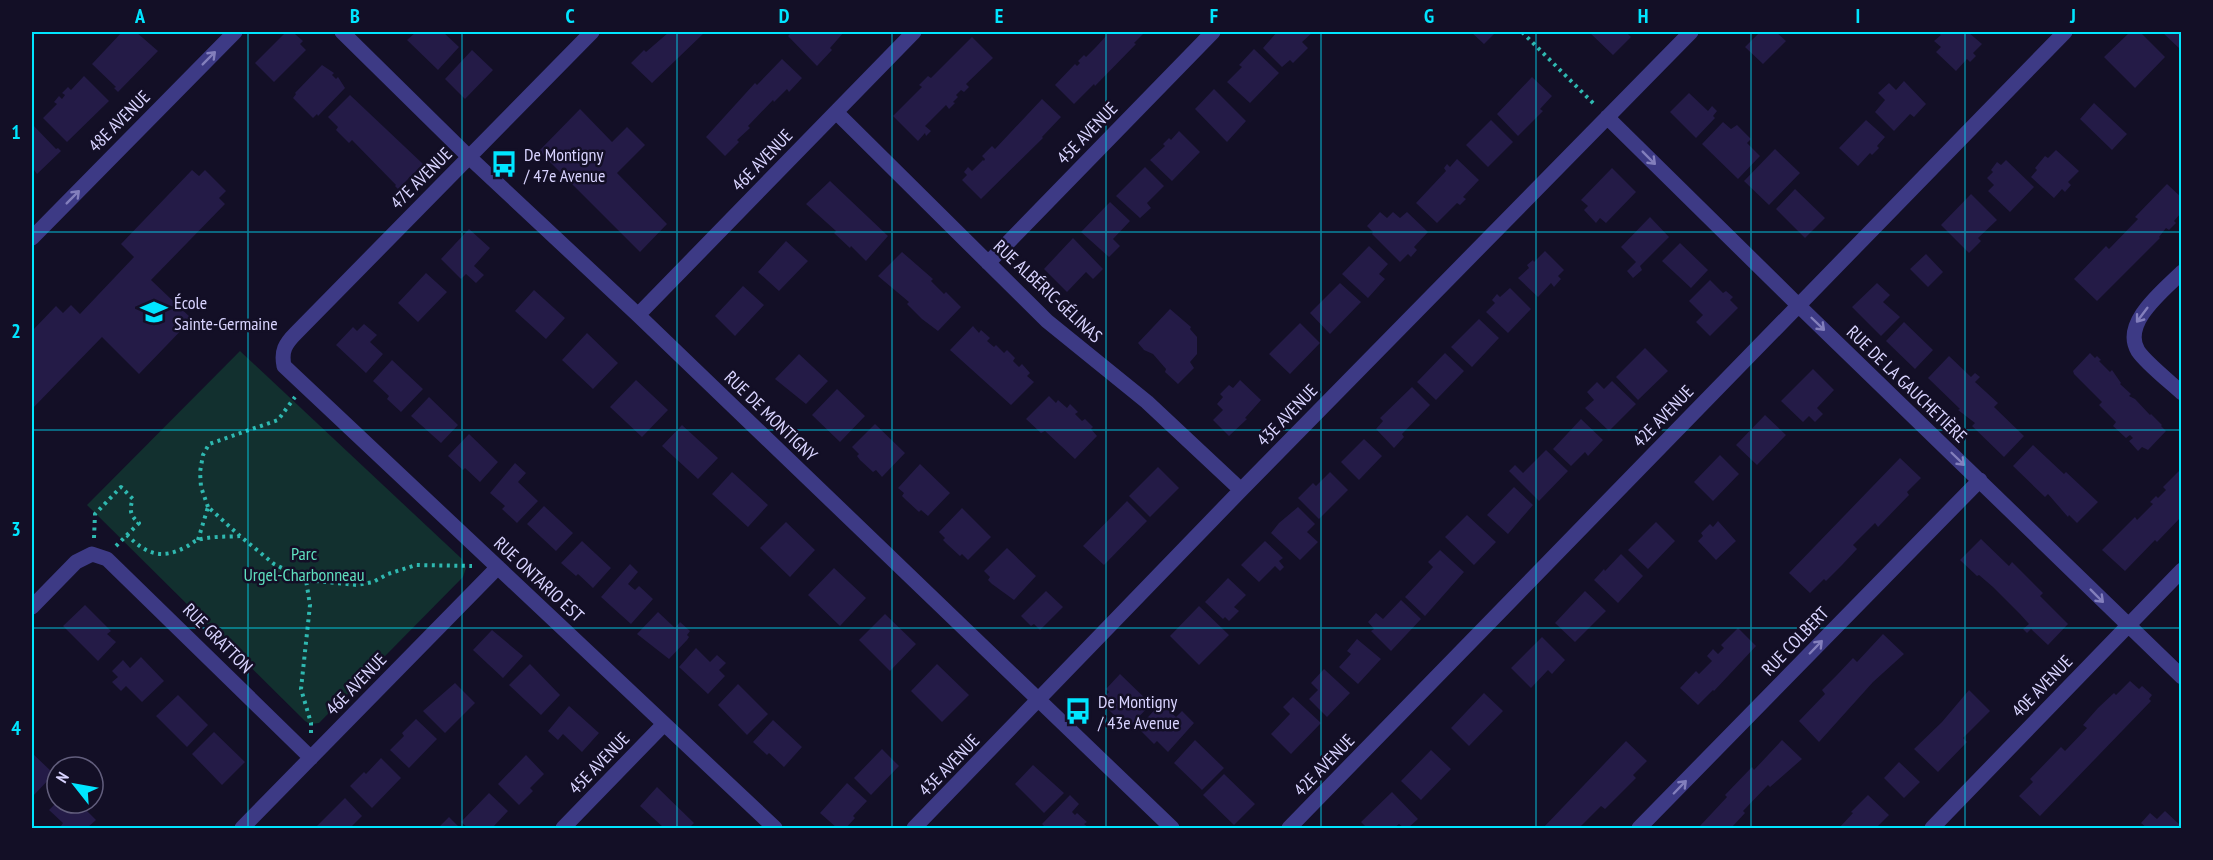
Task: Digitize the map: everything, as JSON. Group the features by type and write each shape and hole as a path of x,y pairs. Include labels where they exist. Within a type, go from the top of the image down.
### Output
{"street":[{"name":"48E AVENUE","path":"32,238 235,32"},
{"name":"RUE DE MONTIGNY","path":"342,32 469,157 638,315 1172,828"},
{"name":"47E AVENUE","path":"282,355 286,343 592,32"},
{"name":"46E AVENUE","path":"638,315 914,32"},
{"name":"45E AVENUE","path":"988,263 1213,32"},
{"name":"43E AVENUE","path":"914,828 1241,490 1691,32"},
{"name":"42E AVENUE","path":"1289,828 2065,32"},
{"name":"RUE ALBÉRIC-GÉLINAS","path":"836,112 1047,321 1147,402 1241,490"},
{"name":"RUE DE LA GAUCHETIÈRE","path":"1607,117 2181,677"},
{"path":"2181,272 2145,310 2136,323 2133,337 2138,351 2181,393"},
{"name":"RUE ONTARIO EST","path":"282,355 284,366 303,386 775,828"},
{"name":"RUE COLBERT","path":"1639,828 1980,480"},
{"path":"32,607 76,562 98,556"},
{"name":"RUE GRATTON","path":"98,556 121,570 311,758"},
{"name":"46E AVENUE","path":"242,828 498,567"},
{"name":"40E AVENUE","path":"1932,828 2181,570"},
{"name":"45E AVENUE","path":"563,828 664,724"}],"path":[{"path":"1522,32 1607,117"},
{"path":"303,386 278,420 209,444 203,455 200,472 201,487 208,507 274,564 306,580 357,585 373,582 388,574 416,565 498,567"},
{"path":"121,487 133,499 130,513 139,523 128,535 98,556 96,514 121,487"},
{"path":"198,540 208,507"},
{"path":"128,535 137,545 155,555 177,551 198,540 240,536"},
{"path":"306,580 310,605 301,689 311,723 311,758"}],"green space":[{"name":"Parc Urgel-Charbonneau","path":"240,351 462,559 466,568 463,577 319,723 310,724 305,721 87,505"}],"building":[{"path":"122,32 136,32 158,51 118,92 114,88 116,87 92,64"},
{"path":"286,32 295,34 303,41 300,44 306,50 274,82 255,63"},
{"path":"416,32 443,32 459,47 438,70 407,40"},
{"path":"669,32 704,33 652,83 631,63 644,50 646,52"},
{"path":"792,32 844,32 817,66 788,36"},
{"path":"1107,32 1145,32 1095,86 1094,84 1074,104 1055,85 1075,64 1077,66 1080,63 1078,61 1084,55 1086,57 1096,47"},
{"path":"1277,32 1313,32 1302,42 1308,48 1293,63 1290,60 1282,67 1263,48"},
{"path":"1471,32 1496,32 1484,44"},
{"path":"1589,32 1626,32 1631,37 1613,55"},
{"path":"1760,32 1776,32 1786,41 1763,64 1745,47"},
{"path":"1937,32 1968,32 1982,44 1973,53 1976,56 1970,62 1967,59 1956,71 1936,52 1941,47 1934,41 1941,35"},
{"path":"2130,32 2140,32 2165,57 2135,88 2104,57"},
{"path":"2162,32 2181,32 2180,49"},
{"path":"972,37 993,58 966,84 969,87 964,92 961,90 956,95 958,97 953,102 955,103 949,109 946,105 925,126 931,131 926,136 925,133 918,141 893,116 922,87 919,85 928,76 931,78"},
{"path":"1254,49 1279,73 1250,103 1227,82 1242,67 1239,65"},
{"path":"472,50 493,70 465,99 445,79"},
{"path":"782,59 802,78 789,92 787,89 774,102 773,100 748,126 750,128 725,156 706,137 755,83 757,85"},
{"path":"322,65 334,73 332,75 336,79 338,77 345,88 318,116 317,114 313,118 293,98"},
{"path":"84,76 109,101 67,142 43,118 57,104 54,102 59,96 62,99 65,95 62,93 68,87 71,90"},
{"path":"1532,77 1552,96 1540,109 1543,111 1518,136 1497,114"},
{"path":"1904,81 1926,104 1914,117 1910,114 1894,131 1875,112 1885,100 1878,93 1889,83 1896,90"},
{"path":"1214,89 1246,121 1227,142 1195,109"},
{"path":"1689,93 1708,111 1712,106 1717,111 1713,116 1715,118 1696,138 1670,112"},
{"path":"350,95 423,164 398,189 352,140 349,143 336,130 338,127 328,117"},
{"path":"1042,99 1061,117 981,199 962,180 967,175 964,172 968,167 972,171 984,161 982,156 992,146 995,149"},
{"path":"2094,103 2127,134 2112,150 2080,119"},
{"path":"580,109 612,142 627,127 645,145 617,173 667,224 640,252 539,151"},
{"path":"1491,120 1513,142 1488,167 1466,145"},
{"path":"1866,120 1885,137 1877,146 1879,148 1872,155 1870,153 1858,166 1839,148"},
{"path":"1723,122 1731,129 1737,125 1751,139 1747,143 1760,156 1738,179 1702,144"},
{"path":"32,124 56,149 61,151 37,174 32,167"},
{"path":"1179,131 1200,152 1172,181 1150,160 1165,146 1163,144 1169,138 1171,140"},
{"path":"1775,149 1800,173 1769,205 1744,181"},
{"path":"2056,150 2079,171 2068,182 2071,185 2065,192 2062,189 2054,198 2031,177 2045,156 2048,158"},
{"path":"1457,159 1479,180 1463,197 1466,199 1460,205 1457,203 1437,223 1416,203 1446,171 1444,168 1447,164 1450,167"},
{"path":"2006,160 2034,187 2010,212 1988,191 1994,185 1987,178 1993,172 1991,170 1997,162 2001,165"},
{"path":"1145,167 1164,186 1147,203 1151,208 1140,218 1116,196"},
{"path":"1612,168 1636,192 1606,223 1600,218 1596,223 1584,210 1588,206 1581,200"},
{"path":"192,170 199,176 205,170 226,191 219,198 225,204 151,280 192,319 139,374 102,337 32,409 32,331 56,306 63,313 71,305 80,314 134,257 121,244"},
{"path":"830,181 888,236 866,261 806,204"},
{"path":"2167,184 2181,197 2181,213 2174,221 2176,223 2169,230 2166,228 2160,238 2097,301 2074,279 2106,246 2109,249 2138,219 2135,217"},
{"path":"1795,189 1825,218 1805,238 1776,209"},
{"path":"1971,194 1997,220 1978,238 1981,241 1969,253 1941,225"},
{"path":"1110,202 1130,221 1113,239 1120,246 1109,257 1081,232"},
{"path":"1380,212 1387,218 1393,212 1400,218 1407,212 1428,232 1414,247 1417,250 1411,257 1408,254 1400,262 1372,234 1373,232 1367,226"},
{"path":"1650,217 1669,237 1640,266 1642,270 1633,278 1627,271 1636,262 1621,247"},
{"path":"469,229 490,248 474,266 484,275 476,283 466,274 461,279 441,259"},
{"path":"1073,238 1103,269 1093,279 1086,272 1067,292 1044,269"},
{"path":"786,241 808,261 779,291 758,272"},
{"path":"1680,243 1708,270 1691,288 1662,261"},
{"path":"1369,246 1388,264 1379,274 1385,279 1368,298 1342,274"},
{"path":"1545,251 1564,270 1558,276 1561,279 1554,287 1551,283 1538,297 1518,278 1529,268 1527,265 1533,260 1534,262"},
{"path":"902,252 933,279 931,281 944,294 946,292 961,307 938,331 922,319 907,304 909,302 878,276"},
{"path":"1926,254 1943,272 1928,287 1910,269"},
{"path":"426,273 447,292 418,322 398,303"},
{"path":"1710,280 1723,293 1726,291 1733,297 1730,300 1738,308 1710,336 1696,322 1703,315 1689,301"},
{"path":"1340,283 1361,302 1330,334 1310,313"},
{"path":"1877,283 1890,295 1883,302 1900,317 1881,336 1852,307"},
{"path":"743,286 764,305 735,336 715,316"},
{"path":"1510,288 1531,309 1508,333 1486,312 1495,303 1492,300 1497,294 1500,297"},
{"path":"534,290 565,318 546,339 515,311"},
{"path":"1170,309 1191,327 1190,329 1197,337 1197,354 1190,362 1194,368 1178,384 1165,372 1166,369 1153,354 1144,350 1138,343"},
{"path":"1479,319 1499,338 1472,367 1451,347"},
{"path":"1904,322 1933,350 1915,369 1886,341"},
{"path":"1300,323 1320,343 1290,374 1269,354"},
{"path":"364,324 377,335 370,342 383,354 366,373 336,345 353,327 357,331"},
{"path":"973,326 979,333 981,330 990,338 987,341 994,347 996,345 1004,353 1007,350 1015,358 1013,361 1019,367 1022,364 1030,373 1027,376 1034,382 1011,405 950,350"},
{"path":"587,333 618,363 593,389 562,360"},
{"path":"1645,348 1668,371 1638,400 1616,377"},
{"path":"1445,353 1464,371 1436,400 1417,382"},
{"path":"2090,353 2095,358 2097,356 2110,372 2112,370 2120,384 2131,394 2129,396 2151,414 2166,431 2148,450 2142,447 2138,451 2129,441 2133,438 2130,435 2126,438 2113,426 2116,422 2099,405 2102,402 2074,374 2073,371"},
{"path":"799,354 828,381 806,404 775,379"},
{"path":"1949,356 1971,377 1975,373 1980,377 1975,382 1998,403 1994,407 2024,436 2004,457 1972,426 1975,423 1958,410 1960,409 1928,378"},
{"path":"392,360 423,389 401,412 387,399 389,396 373,381"},
{"path":"1813,369 1834,390 1817,408 1823,414 1815,422 1809,416 1803,422 1781,401"},
{"path":"636,380 668,410 642,437 610,407"},
{"path":"1240,380 1261,400 1245,418 1247,419 1229,436 1213,420 1223,410 1217,404 1223,397 1220,394 1229,385 1233,388"},
{"path":"1612,381 1636,404 1609,431 1585,408 1594,400 1587,392 1597,382 1604,389"},
{"path":"1412,387 1430,405 1402,434 1404,437 1394,448 1376,429 1383,421 1380,418"},
{"path":"837,389 865,416 840,442 812,415"},
{"path":"1049,396 1056,403 1058,400 1067,408 1070,404 1078,412 1075,414 1082,421 1085,419 1093,427 1091,429 1097,436 1075,459 1045,431 1041,433 1026,419"},
{"path":"429,397 458,425 441,443 411,416"},
{"path":"1765,415 1786,435 1757,465 1736,445"},
{"path":"1581,419 1603,440 1588,456 1585,452 1571,466 1553,449"},
{"path":"875,424 905,453 882,477 876,470 873,472 860,460 857,456 859,454 852,447"},
{"path":"682,425 718,458 698,479 662,446"},
{"path":"469,434 498,462 480,482 448,456"},
{"path":"1364,439 1382,456 1359,480 1341,462"},
{"path":"2033,445 2098,502 2077,523 2069,515 2068,517 2048,494 2045,497 2013,466"},
{"path":"1546,450 1568,471 1539,501 1509,471 1515,465 1523,473"},
{"path":"1720,455 1739,474 1713,501 1694,482"},
{"path":"1900,458 1921,478 1907,492 1909,495 1878,527 1875,523 1853,545 1857,549 1842,565 1810,593 1789,573"},
{"path":"515,463 526,473 518,482 538,501 517,523 502,509 505,506 490,493"},
{"path":"920,464 950,493 928,516 921,510 919,512 906,500 902,496 904,493 898,488"},
{"path":"1158,467 1179,488 1150,517 1129,496"},
{"path":"2181,469 2181,517 2125,571 2102,550 2135,517 2137,520 2153,504 2150,502 2166,490 2163,487"},
{"path":"732,472 768,505 748,527 712,494"},
{"path":"1330,472 1348,490 1319,519 1298,498 1313,483 1316,486"},
{"path":"1514,487 1533,505 1508,534 1487,515"},
{"path":"1127,501 1147,521 1104,565 1083,546"},
{"path":"544,506 573,533 556,551 527,524"},
{"path":"1298,507 1315,524 1307,532 1318,542 1300,560 1271,533"},
{"path":"962,508 991,537 968,560 947,544 939,532"},
{"path":"1467,515 1496,542 1474,565 1445,537"},
{"path":"1718,521 1736,541 1716,560 1698,541 1703,536 1701,533 1710,524 1713,527"},
{"path":"786,522 815,550 790,577 760,548"},
{"path":"1656,522 1675,541 1648,569 1628,550"},
{"path":"1981,539 2009,566 2012,562 2043,593 2040,596 2068,624 2048,645 2031,629 2027,633 2023,629 2029,624 2020,614 1993,587 1960,560"},
{"path":"582,541 611,568 593,588 561,563"},
{"path":"1265,541 1283,558 1279,561 1284,567 1280,571 1275,566 1259,582 1241,565"},
{"path":"1007,548 1036,576 1014,600 992,584 988,580 990,577 984,571"},
{"path":"1440,550 1464,572 1425,616 1405,597 1433,567 1428,562"},
{"path":"1621,554 1643,576 1618,603 1594,580"},
{"path":"630,564 638,572 628,584 635,590 639,586 653,599 631,624 601,597"},
{"path":"834,568 866,598 840,626 808,595"},
{"path":"1228,578 1246,595 1234,607 1239,611 1229,621 1225,617 1223,619 1205,602"},
{"path":"1046,591 1063,607 1040,630 1034,624 1031,626 1021,616"},
{"path":"1585,591 1606,611 1575,642 1555,623"},
{"path":"1401,600 1421,619 1391,651 1371,631 1374,629 1368,622 1376,613 1383,619"},
{"path":"85,605 111,631 107,634 116,642 98,661 63,626"},
{"path":"1199,606 1229,635 1199,665 1170,636"},
{"path":"658,612 675,628 680,622 690,631 687,640 669,659 637,634"},
{"path":"885,614 916,644 890,671 859,640"},
{"path":"1738,628 1756,646 1698,705 1680,688 1696,671 1699,674 1712,661 1707,656 1713,649 1718,654 1724,648 1721,645"},
{"path":"492,630 523,656 503,678 473,650"},
{"path":"1883,634 1904,654 1873,682 1819,742 1799,721 1825,694 1822,690 1853,658 1857,662"},
{"path":"1542,637 1565,660 1552,674 1548,670 1531,688 1511,668"},
{"path":"1357,639 1381,659 1358,684 1339,667 1351,654 1347,651"},
{"path":"696,648 710,662 717,655 726,663 719,670 725,676 708,694 679,667"},
{"path":"141,657 164,681 142,702 126,686 121,691 112,682 118,677 112,671 123,660 130,668"},
{"path":"530,664 560,695 541,715 509,685"},
{"path":"937,664 969,695 942,722 911,691"},
{"path":"1324,669 1350,693 1327,717 1309,699 1318,690 1311,683"},
{"path":"1120,674 1151,704 1131,725 1123,718 1120,721 1108,709 1111,706 1103,698 1109,692 1106,689"},
{"path":"2130,681 2139,689 2142,686 2152,695 2149,699 2151,701 2040,816 2019,796 2033,782 2030,779 2061,747 2065,751 2087,728 2083,725 2098,708"},
{"path":"455,683 475,703 445,733 423,711"},
{"path":"738,684 768,714 747,735 718,705"},
{"path":"1969,690 1990,711 1963,738 1967,742 1938,772 1914,749 1942,722"},
{"path":"1484,693 1503,711 1469,746 1451,728"},
{"path":"178,695 208,725 187,747 156,716"},
{"path":"1293,697 1321,723 1291,754 1271,734 1290,714 1283,707"},
{"path":"1161,703 1176,717 1182,711 1194,723 1168,752 1157,741 1154,744 1138,728"},
{"path":"569,706 599,733 582,752 563,734 558,740 548,731"},
{"path":"416,719 437,739 409,768 390,750"},
{"path":"773,720 802,747 784,767 753,742"},
{"path":"214,732 245,762 222,785 192,754"},
{"path":"1195,740 1224,768 1202,790 1174,763"},
{"path":"1782,740 1802,759 1770,787 1768,785 1743,811 1745,813 1733,828 1699,827 1727,797 1725,795 1752,767 1754,770"},
{"path":"1626,741 1647,761 1633,775 1636,778 1605,809 1601,806 1579,828 1543,828"},
{"path":"882,749 899,766 871,795 854,778"},
{"path":"1431,750 1451,769 1421,800 1401,781"},
{"path":"32,753 45,765 45,783 33,796"},
{"path":"526,755 544,774 530,788 533,791 519,805 498,784"},
{"path":"381,758 401,778 372,808 350,786 364,772 366,774"},
{"path":"1899,762 1920,782 1904,798 1884,778"},
{"path":"1033,765 1064,793 1044,813 1015,784"},
{"path":"1224,774 1255,804 1234,825 1203,795"},
{"path":"847,783 867,801 853,816 855,818 846,828 837,828 820,813"},
{"path":"657,787 694,823 689,828 664,828 640,806"},
{"path":"1392,792 1418,819 1408,828 1399,824 1394,828 1367,828 1361,822"},
{"path":"489,793 508,811 494,826 497,828 468,828 461,822"},
{"path":"1070,795 1079,804 1072,812 1075,815 1077,813 1087,822 1084,824 1089,828 1041,828 1044,826 1042,824"},
{"path":"1868,795 1889,815 1876,828 1839,828 1853,813 1851,812"},
{"path":"345,798 362,816 350,828 316,827"},
{"path":"2165,811 2181,828 2147,828 2141,823 2150,813 2157,819"},
{"path":"54,815 91,815 96,820 87,828 63,828 61,826 63,823"},
{"path":"449,817 460,828 438,828"}],"place":[{"name":"De Montigny / 47e Avenue","path":"504,164"},
{"name":"École Sainte-Germaine","path":"154,312"},
{"name":"De Montigny / 43e Avenue","path":"1078,711"}]}
